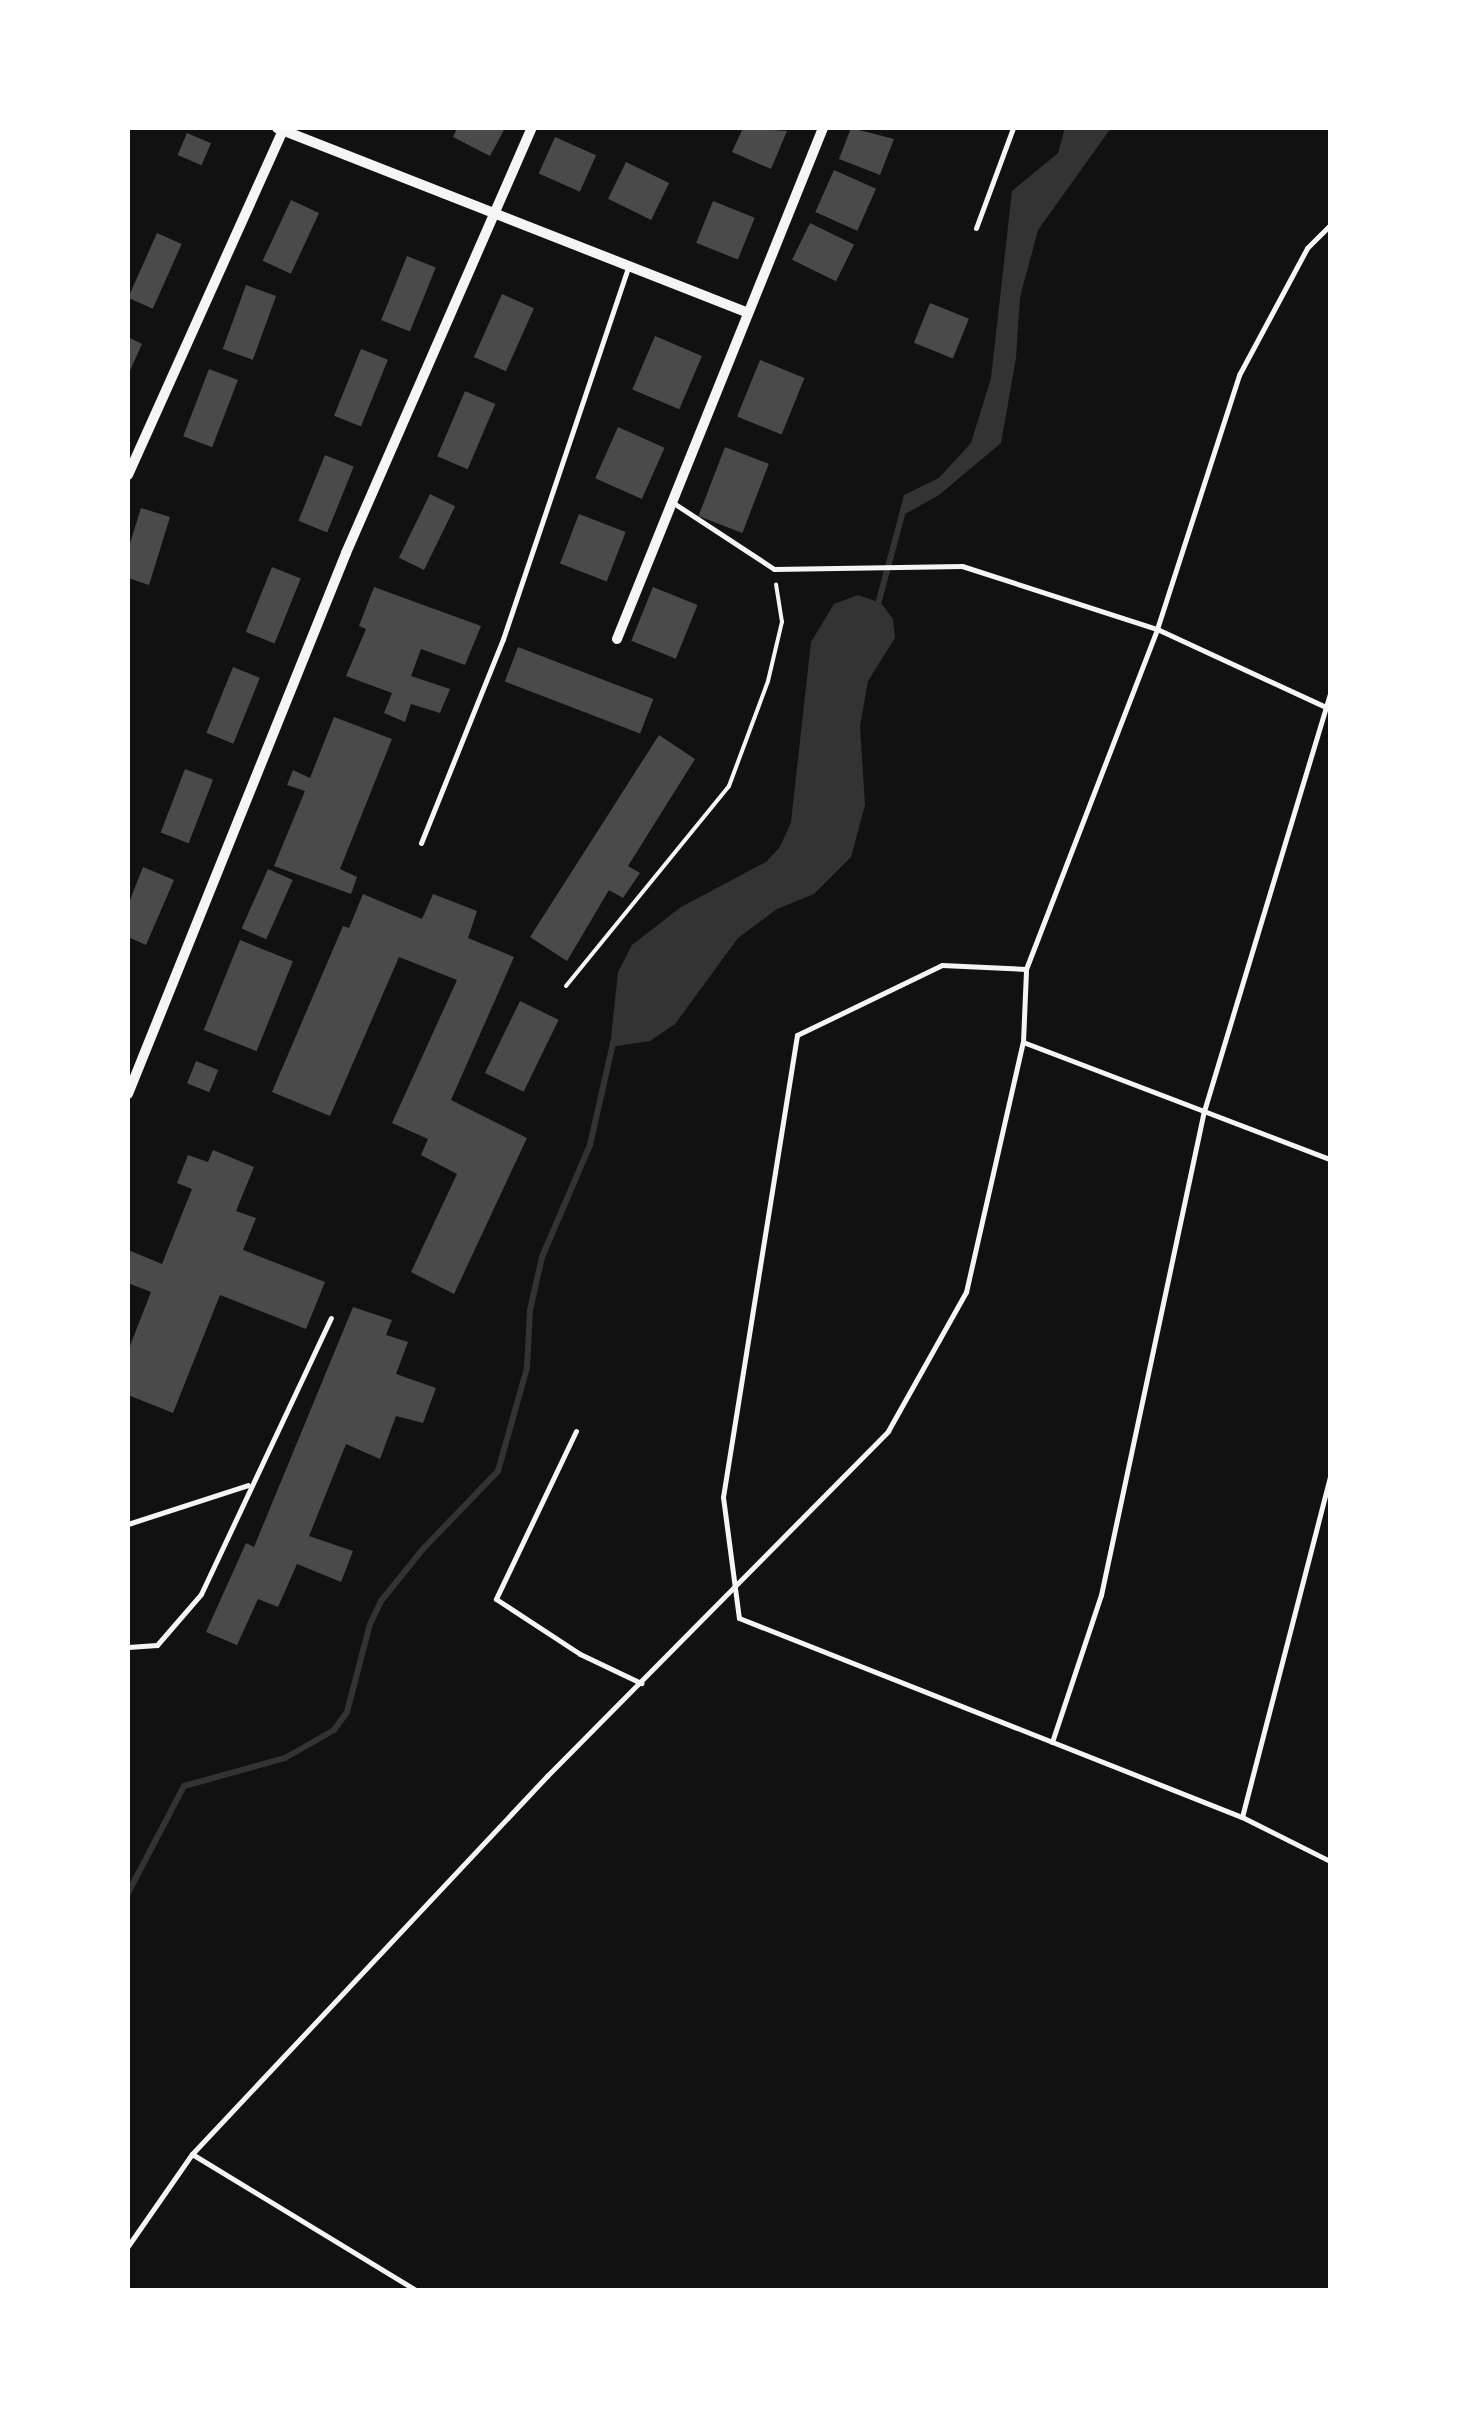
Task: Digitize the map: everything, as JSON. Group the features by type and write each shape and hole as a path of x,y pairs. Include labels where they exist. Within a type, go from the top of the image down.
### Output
{"street":[{"path":"128,1094 346,553 532,128"},
{"path":"617,640 823,128"},
{"path":"128,474 280,129 746,312"}],"lane":[{"path":"976,228 1013,128"},
{"path":"128,2246 192,2154 546,1776 736,1589 888,1431 966,1292 1022,1042 1026,969 1157,629 1239,376 1307,248 1330,225"},
{"path":"421,843 510,620 628,265"},
{"path":"672,502 774,569 962,566 1157,629 1327,708"},
{"path":"1052,1742 1101,1595 1204,1111 1330,693"},
{"path":"1026,969 942,965 797,1035 724,1497 738,1618 1242,1817 1330,1861"},
{"path":"1022,1042 1330,1159"},
{"path":"128,1646 157,1645 201,1594 248,1485 331,1318"},
{"path":"576,1431 496,1599 580,1654 641,1682"},
{"path":"1242,1817 1330,1476"},
{"path":"128,1524 248,1485"},
{"path":"192,2154 416,2290"}],"path":[{"path":"566,986 729,786 768,681 782,622 774,569"}],"shaded area":[{"path":"1065,128 1111,128 1038,230 1020,297 1016,358 1001,443 939,495 898,518 904,495 939,478 971,443 991,378 1012,191 1058,153"},
{"path":"858,595 881,603 893,619 895,638 868,681 860,726 865,805 851,857 814,894 777,909 738,938 675,1024 650,1041 610,1047 618,972 632,945 681,907 766,862 780,847 791,822 811,642 834,604"}],"building":[{"path":"457,128 505,128 490,156 453,137"},
{"path":"743,128 787,131 771,169 732,152"},
{"path":"851,128 894,139 880,175 839,159"},
{"path":"187,133 211,143 202,165 178,155"},
{"path":"555,137 596,155 580,192 539,174"},
{"path":"626,162 669,183 651,220 608,199"},
{"path":"834,170 876,189 857,231 815,212"},
{"path":"291,200 319,213 291,274 263,261"},
{"path":"713,201 755,218 738,260 696,243"},
{"path":"810,223 854,244 836,281 792,260"},
{"path":"157,233 182,244 153,309 128,298"},
{"path":"407,256 436,268 410,332 381,320"},
{"path":"246,285 276,296 253,360 223,349"},
{"path":"502,294 534,308 506,371 474,357"},
{"path":"930,303 969,319 953,359 914,343"},
{"path":"655,336 702,356 679,409 632,389"},
{"path":"128,337 142,344 128,375"},
{"path":"361,349 388,360 361,427 334,416"},
{"path":"760,360 805,378 782,435 737,417"},
{"path":"209,369 238,380 212,447 183,436"},
{"path":"465,391 495,404 468,469 437,456"},
{"path":"618,427 665,448 642,499 595,478"},
{"path":"725,447 769,464 742,533 698,516"},
{"path":"325,455 354,467 327,532 298,521"},
{"path":"430,494 455,506 424,570 399,558"},
{"path":"141,508 170,517 149,585 128,578 128,550"},
{"path":"579,514 626,532 607,581 560,563"},
{"path":"272,567 301,579 275,644 246,632"},
{"path":"374,587 481,626 465,665 421,649 411,676 450,689 440,713 411,704 405,722 384,713 392,693 346,676 366,629 359,626"},
{"path":"653,587 698,605 676,659 631,641"},
{"path":"518,647 653,699 640,734 505,682"},
{"path":"233,667 260,678 233,744 206,733"},
{"path":"334,717 392,739 340,869 357,877 351,894 274,866 305,791 287,785 293,770 310,778"},
{"path":"659,735 695,759 628,866 640,873 623,898 609,890 567,961 530,937"},
{"path":"185,769 213,780 189,843 161,832"},
{"path":"143,867 174,880 146,945 128,937 128,905"},
{"path":"268,869 293,880 266,939 242,928"},
{"path":"363,894 422,919 433,894 477,911 468,938 514,957 451,1100 527,1138 454,1294 411,1272 457,1174 421,1155 428,1139 392,1123 457,980 399,957 330,1116 272,1092 343,926 349,928"},
{"path":"240,940 293,961 257,1051 204,1030"},
{"path":"520,1001 559,1020 524,1092 485,1073"},
{"path":"196,1061 218,1070 209,1092 187,1083"},
{"path":"213,1150 254,1167 236,1211 256,1218 243,1250 325,1282 306,1329 220,1295 173,1413 128,1395 128,1351 151,1292 128,1283 128,1250 162,1264 192,1189 177,1183 188,1155 208,1162"},
{"path":"353,1307 392,1320 386,1335 408,1342 396,1374 436,1388 423,1423 396,1416 380,1459 346,1444 309,1536 353,1551 341,1582 297,1564 278,1607 258,1599 237,1645 206,1632 246,1543 254,1547"}],"waterway":[{"path":"877,608 902,515"},
{"path":"128,1893 184,1786 285,1758 334,1730 347,1712 370,1624 381,1601 423,1549 498,1471 527,1368 530,1310 542,1257 590,1145 613,1043"}]}
